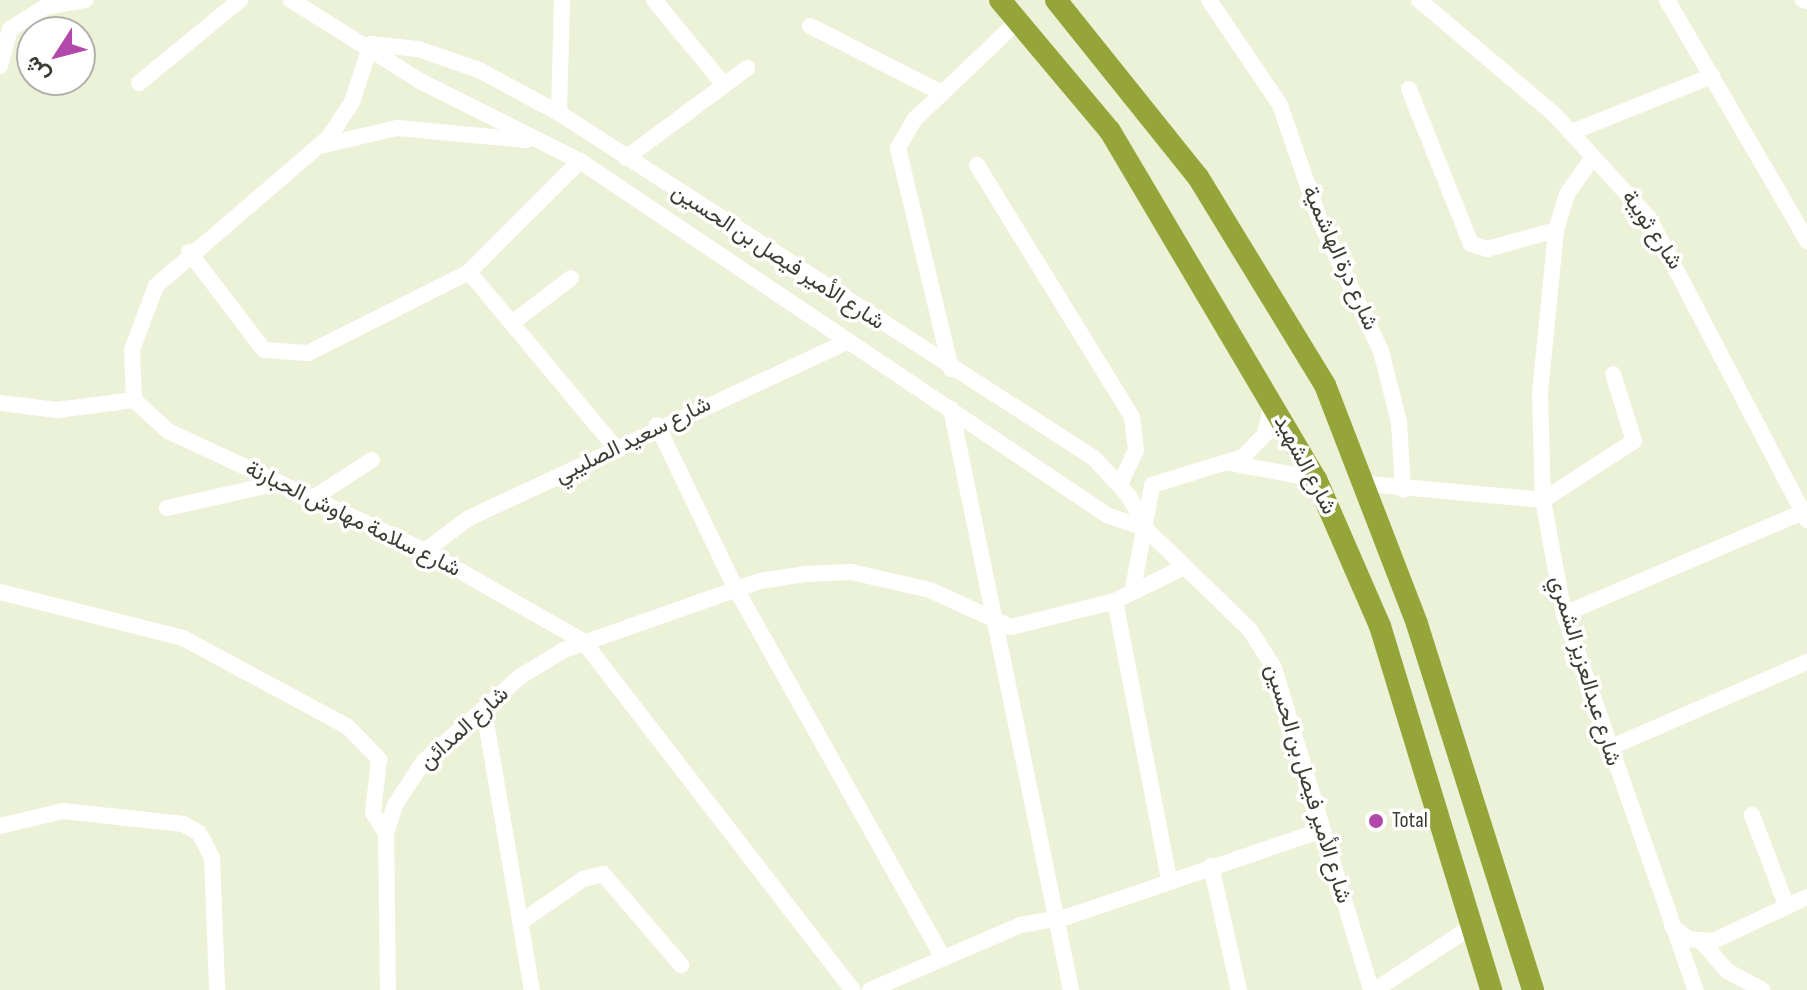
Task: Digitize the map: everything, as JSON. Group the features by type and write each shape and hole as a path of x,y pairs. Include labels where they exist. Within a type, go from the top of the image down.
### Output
{"highway":[{"name":"شارع الشهيد","path":"1000,0 1110,131 1316,479 1380,626 1491,990"},
{"name":"شارع الشهيد","path":"1056,0 1167,134 1249,252 1314,364 1368,484 1533,990"}],"street":[{"path":"0,66 0,56 20,21 45,7 85,0"},
{"path":"139,83 240,0"},
{"name":"شارع الأمير فيصل بن الحسين","path":"291,0 371,44 407,74 580,161 1107,515 1146,529"},
{"path":"559,113 562,0"},
{"path":"654,0 724,85"},
{"name":"شارع درة الهاشمية","path":"1209,0 1280,105 1321,224 1381,351 1396,404 1403,490"},
{"name":"شارع ثويبة","path":"1419,0 1572,132 1666,244 1805,516"},
{"path":"1667,0 1807,241"},
{"path":"951,369 898,155 906,130 940,92 1019,20"},
{"path":"810,26 940,92"},
{"path":"0,403 57,410 134,400 130,364 140,318 162,278 189,252 319,147 346,114 371,44"},
{"name":"شارع الأمير فيصل بن الحسين","path":"371,44 418,49 479,70 559,113 951,369 1079,446 1120,484 1146,529 1182,568 1250,630 1274,668 1373,990"},
{"path":"626,158 747,68"},
{"path":"1572,132 1712,76"},
{"path":"1409,89 1471,244 1487,249 1556,230"},
{"path":"319,147 397,128 537,141"},
{"name":"شارع عبدالعزيز الشمري","path":"1593,157 1567,194 1556,230 1540,394 1543,500 1564,614 1668,920 1696,990"},
{"path":"189,252 264,350 283,357 308,353 469,272 580,161"},
{"path":"977,165 1132,417 1136,450 1120,484"},
{"path":"469,272 615,447"},
{"path":"512,323 571,278"},
{"name":"شارع سعيد الصليبي","path":"425,551 469,518 657,425 847,342"},
{"path":"1368,484 1403,490 1543,500 1634,441 1613,374"},
{"name":"شارع سلامة مهاوش الحبارنة","path":"134,400 168,431 425,551 583,641 853,990"},
{"path":"1133,589 1146,529 1146,499 1158,480 1229,463 1256,447 1272,403"},
{"path":"951,409 1054,921 1071,990"},
{"path":"657,425 736,589 941,955"},
{"path":"313,498 372,460"},
{"path":"1229,463 1316,479"},
{"path":"167,508 280,483"},
{"path":"1564,614 1805,516"},
{"path":"994,623 1029,625 1115,601 1133,589 1182,568"},
{"name":"شارع المدائن","path":"388,990 386,833 423,762 521,676 583,641 736,589 851,572 930,590 994,623"},
{"path":"0,592 183,638 348,727 379,759 373,813 386,833"},
{"path":"1115,601 1169,878"},
{"path":"1609,748 1807,662"},
{"path":"484,710 532,990"},
{"path":"0,826 63,811 183,824 199,833 212,857 217,990"},
{"path":"1752,815 1787,907"},
{"path":"870,990 941,955 1054,921 1169,878 1322,830"},
{"path":"1211,866 1239,990"},
{"path":"521,922 603,874 681,965"},
{"path":"1702,942 1807,897"},
{"path":"1668,920 1702,942 1727,971 1762,990"},
{"path":"1373,990 1471,927"}],"place":[{"name":"Total","path":"1376,821"}]}
